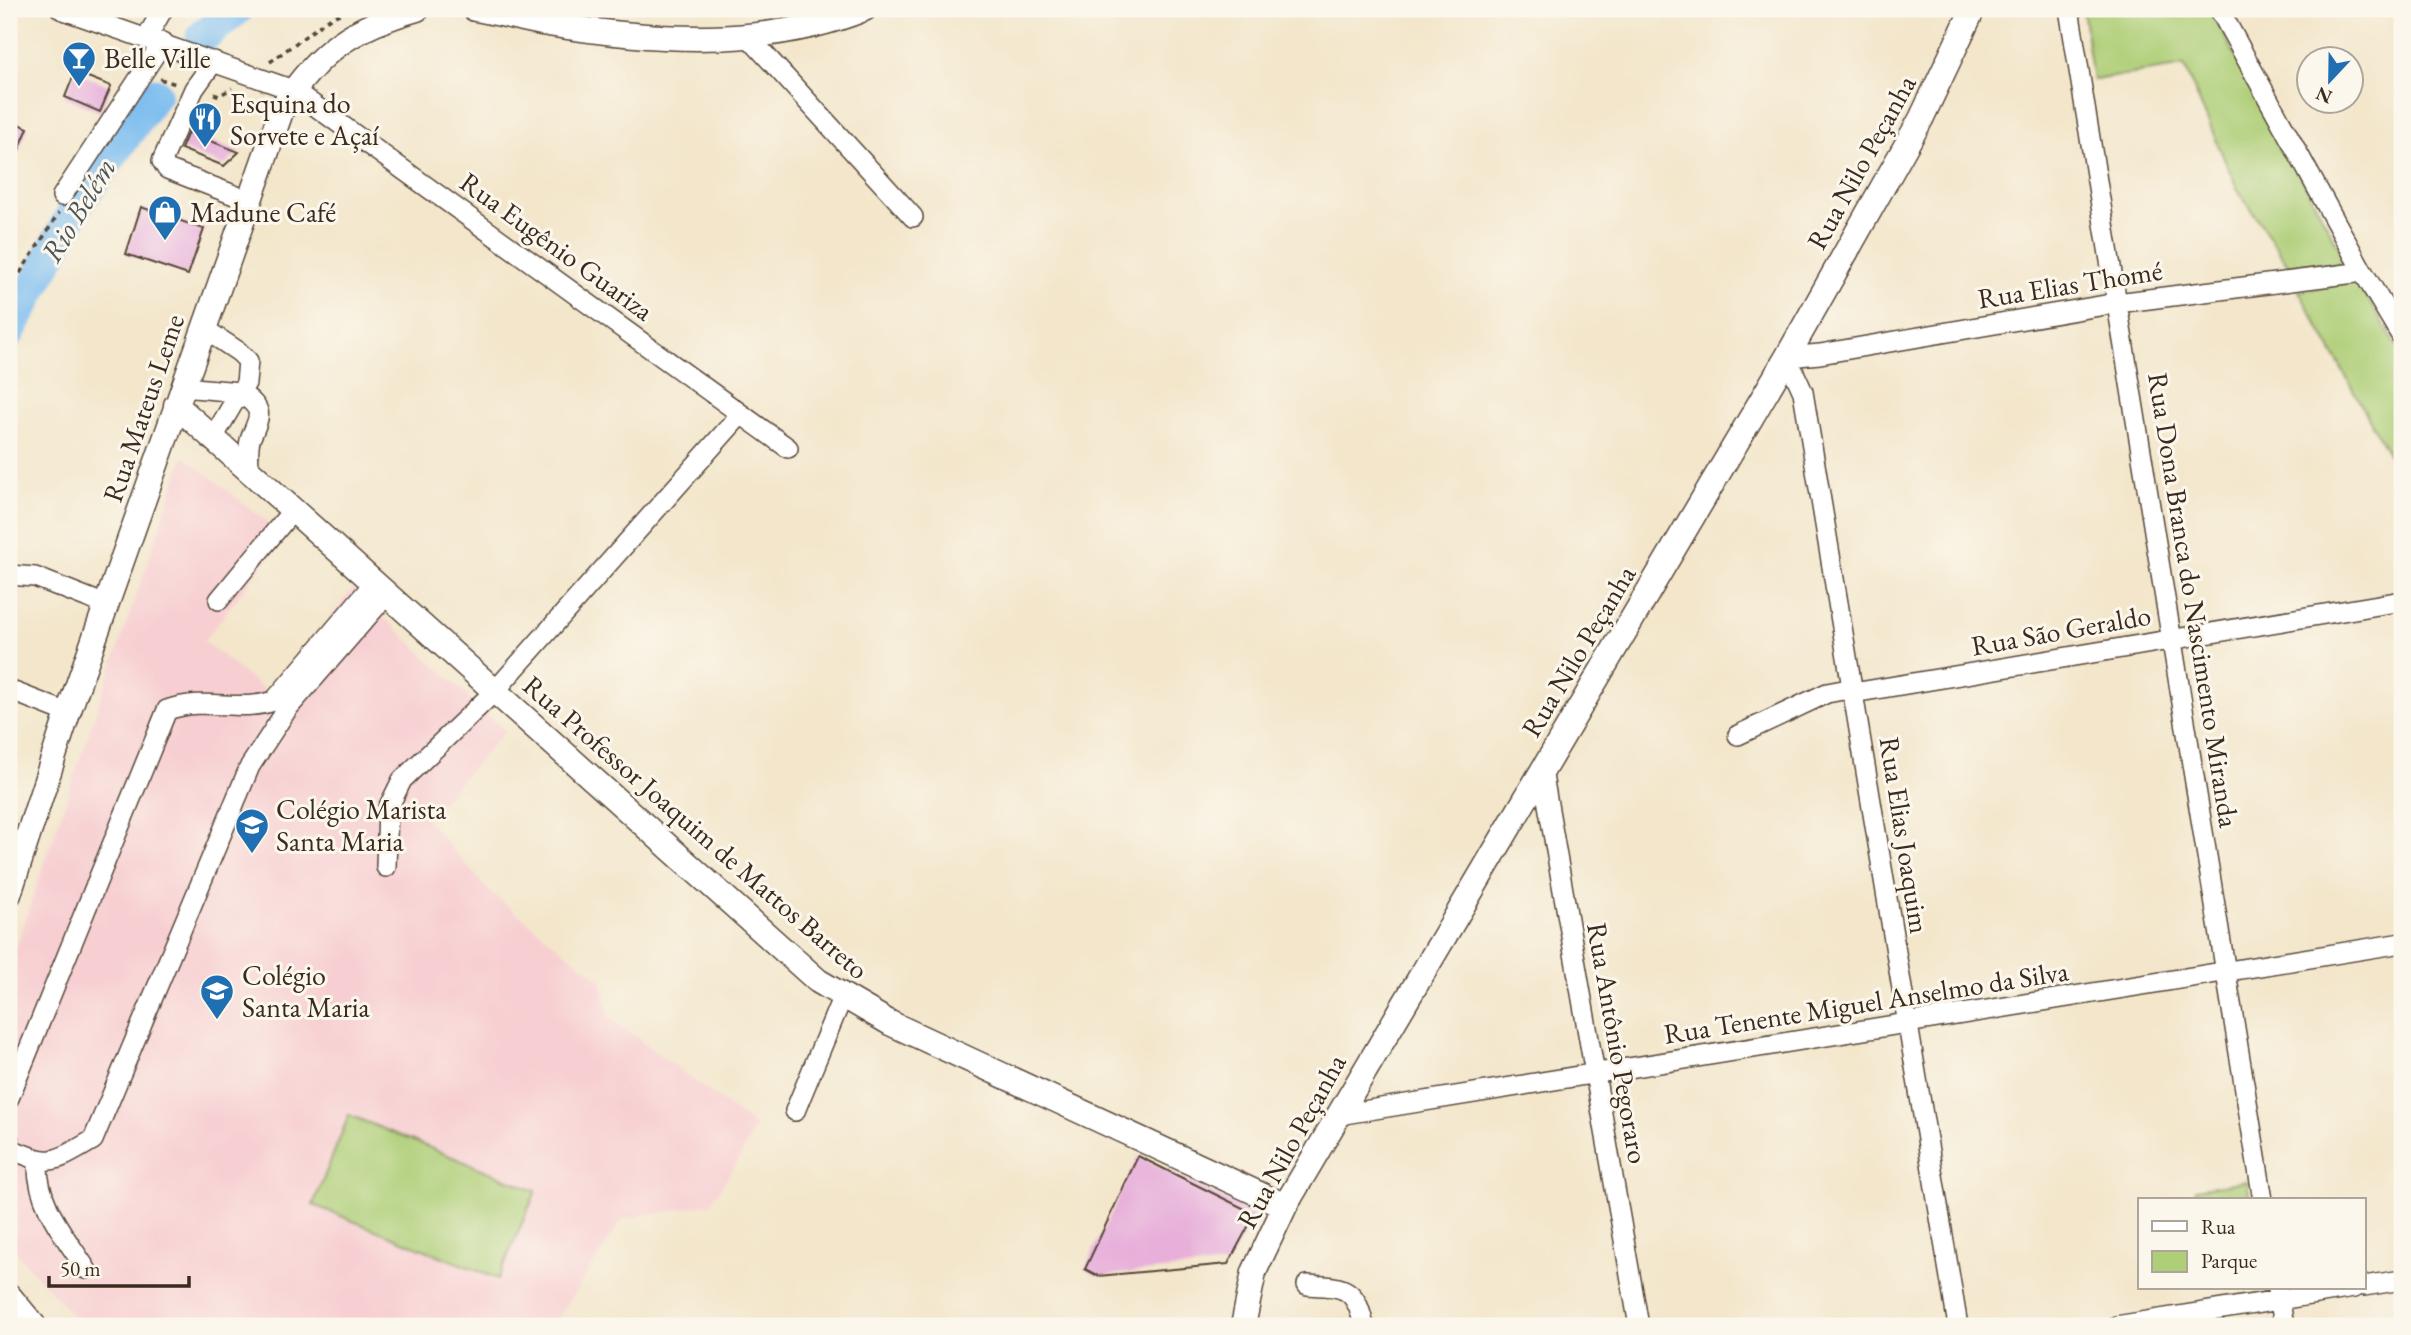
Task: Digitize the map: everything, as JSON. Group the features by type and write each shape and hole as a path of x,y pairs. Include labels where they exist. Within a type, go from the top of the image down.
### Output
{"main road":[{"name":"Rua Mateus Leme","path":"9,894 68,713 272,130 293,90 309,69 346,37 366,26 417,9"},
{"path":"475,9 544,16 653,37 746,34 822,23 864,9"},
{"name":"Rua Nilo Peçanha","path":"1242,1326 1254,1272 1285,1206 1787,356 1920,118 1973,9"},
{"name":"Rua Professor Joaquim de Mattos Barreto","path":"179,396 213,438 249,471 789,956 842,998 902,1029 1285,1206"},
{"path":"9,1296 34,1326"}],"street":[{"name":"Rua Eugênio Guariza","path":"61,9 155,39 293,90 788,448"},
{"path":"61,204 155,39 163,9"},
{"name":"Rua Dona Branca do Nascimento Miranda","path":"2069,9 2263,1198"},
{"path":"2219,9 2362,272 2402,337"},
{"path":"746,34 913,217"},
{"path":"214,61 194,89 162,161 163,166 247,200"},
{"name":"Rua Elias Thomé","path":"1787,356 1820,354 2117,303 2362,272"},
{"path":"203,328 248,361 246,383 213,438"},
{"name":"Rua Elias Joaquim","path":"1787,356 1803,392 1958,1326"},
{"path":"179,396 240,392 257,406 260,419 250,439 249,471"},
{"path":"386,867 388,808 392,793 402,780 495,691 741,414"},
{"path":"219,600 293,510"},
{"path":"9,575 35,577 106,605"},
{"path":"9,1098 167,710 190,702 254,707 274,701 381,589"},
{"path":"9,1141 9,1148 38,1162 57,1160 93,1140 250,766 288,708 381,589"},
{"name":"Rua São Geraldo","path":"1738,735 1827,693 1843,690 1853,693 2402,601"},
{"path":"9,690 68,713"},
{"name":"Rua Antônio Pegoraro","path":"1542,770 1639,1326"},
{"name":"Rua Tenente Miguel Anselmo da Silva","path":"1338,1115 2402,943"},
{"path":"795,1111 842,998"},
{"path":"38,1162 37,1180 42,1198 86,1269"},
{"path":"2366,1286 2402,1280"},
{"path":"1307,1285 1342,1287 1358,1301 1364,1326"},
{"path":"2116,1326 2279,1294 2329,1290"},
{"path":"2279,1294 2284,1326"}],"path":[{"path":"269,64 330,18 351,9"},
{"path":"154,78 219,96 233,88"},
{"path":"9,290 61,204"}],"shaded area":[{"name":"Colégio Marista Santa Maria","path":"184,456 285,536 204,641 272,696 353,588 505,731 426,819 489,891 601,980 609,1017 755,1126 738,1161 710,1204 623,1219 553,1326 82,1326 9,1245 9,967"}],"green space":[{"path":"2083,9 2210,9 2347,262 2292,271 2237,188 2184,66 2093,80"},
{"path":"2357,281 2402,354 2402,479 2299,291"},
{"path":"349,1115 536,1191 498,1279 313,1205"},
{"path":"2247,1181 2250,1198 2197,1198 2195,1189"}],"building":[{"path":"75,72 111,86 100,112 65,97"},
{"path":"9,120 28,128 9,174"},
{"name":"Esquina do Sorvete e Açaí","path":"188,132 239,152 224,166 181,149"},
{"name":"Madune Café","path":"141,207 204,229 188,275 126,254"},
{"path":"1138,1156 1255,1214 1228,1264 1098,1276 1085,1269"}],"waterway":[{"name":"Rio Belém","path":"202,37 237,9"},
{"name":"Rio Belém","path":"9,332 81,198 155,94"}],"place":[{"name":"Belle Ville","path":"79,88"},
{"name":"Esquina do Sorvete e Açaí","path":"205,149"},
{"name":"Madune Café","path":"165,242"},
{"name":"Colégio Marista Santa Maria","path":"252,855"},
{"name":"Colégio Santa Maria","path":"217,1021"}]}
